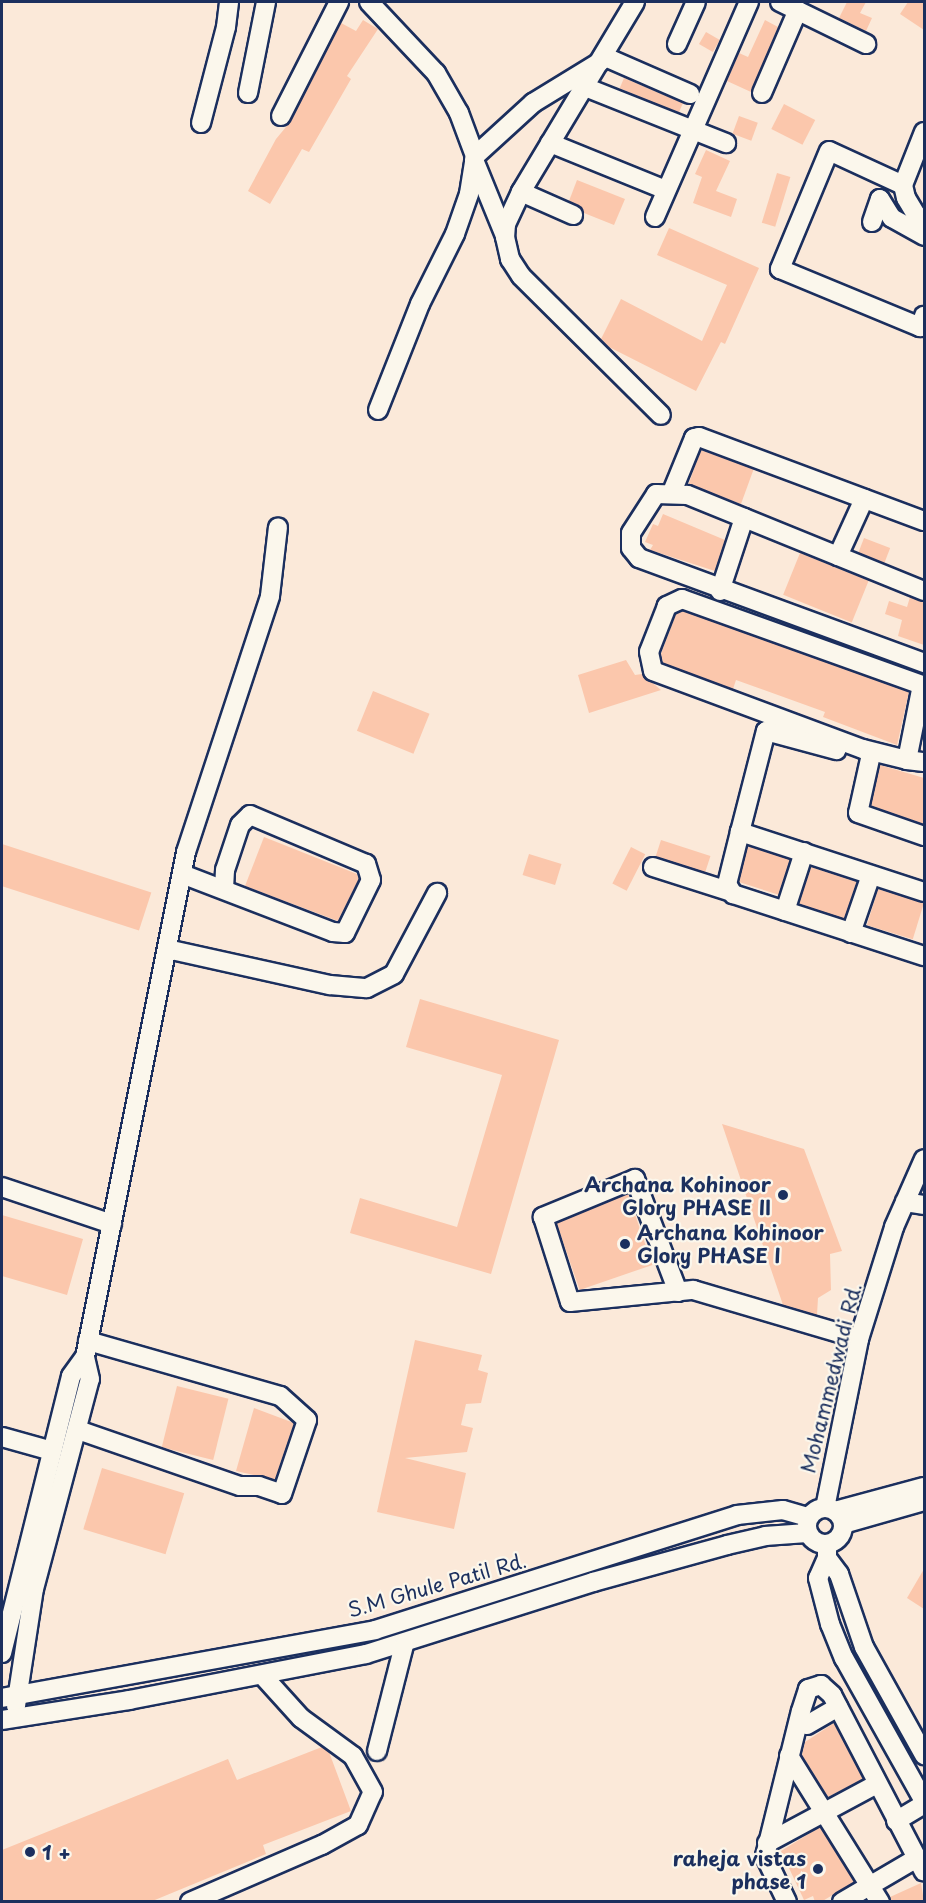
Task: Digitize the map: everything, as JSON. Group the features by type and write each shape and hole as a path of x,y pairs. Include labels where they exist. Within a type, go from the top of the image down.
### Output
{"street":[{"path":"201,123 226,27 229,2"},
{"path":"248,93 266,2"},
{"path":"281,116 339,2"},
{"path":"369,2 436,73 459,113 506,237"},
{"path":"635,2 521,192 506,224 506,237 510,259 521,276 661,415"},
{"path":"677,44 696,2"},
{"path":"655,217 749,2"},
{"path":"780,2 866,44"},
{"path":"762,93 798,10"},
{"path":"378,410 420,304 455,234 469,194 475,158 533,103 601,59"},
{"path":"601,59 690,94"},
{"path":"585,87 726,143"},
{"path":"924,132 903,185 906,198 917,216 924,219"},
{"path":"550,143 666,190"},
{"path":"903,185 829,151 780,269 920,327 924,316"},
{"path":"521,192 573,215"},
{"path":"872,222 880,199 892,218 924,236"},
{"path":"672,492 694,438 699,437 924,521"},
{"path":"924,591 744,518 672,492 656,494 631,534 631,548 639,558 720,591 924,663"},
{"path":"838,556 864,499"},
{"path":"720,591 744,518"},
{"path":"278,527 270,596 239,682 182,874 87,1349 90,1379 34,1589 9,1696 8,1719 263,1676 404,1645 593,1582 808,1525 834,1514 924,1487"},
{"path":"682,599 922,685 916,761 863,749 653,671 649,652 667,606 682,599"},
{"path":"728,891 740,832 766,731 924,773"},
{"path":"870,759 858,813 924,836"},
{"path":"182,874 224,888 333,932 345,933 364,898 370,871 366,864 250,815 240,825 225,870 224,888"},
{"path":"740,832 924,892"},
{"path":"785,911 804,852"},
{"path":"652,867 851,933 923,950"},
{"path":"851,933 871,874"},
{"path":"167,949 330,985 368,988 394,974 437,893"},
{"name":"Mohammedwadi Rd.","path":"834,1514 859,1339 905,1202 924,1159"},
{"path":"686,1291 635,1179 543,1217 570,1302 686,1291 859,1339"},
{"path":"2,1187 112,1224"},
{"path":"905,1202 924,1205"},
{"path":"78,1430 240,1486 259,1486 282,1494 307,1420 280,1396 87,1349"},
{"path":"2,1653 71,1376 87,1349"},
{"path":"2,1437 52,1451"},
{"path":"834,1514 924,1501"},
{"name":"S.M Ghule Patil Rd.","path":"9,1696 375,1630 737,1515 783,1510 808,1525 812,1540 827,1551"},
{"path":"834,1514 837,1540 827,1551 818,1578 830,1624 844,1658 924,1803 896,1821"},
{"path":"827,1551 839,1574 864,1647 924,1755"},
{"path":"377,1751 404,1645"},
{"path":"190,1902 322,1845 358,1825 373,1792 353,1756 301,1719 263,1676"},
{"path":"787,1902 765,1856 767,1843 808,1689 821,1685 838,1707 921,1865 870,1885 842,1902"},
{"path":"807,1725 838,1707"},
{"path":"789,1756 880,1902"},
{"path":"767,1843 877,1784"}],"building":[{"path":"847,2 866,2 860,13 872,18 866,31 839,18"},
{"path":"908,2 924,2 924,30 900,14"},
{"path":"363,20 378,29 347,76 351,79 309,152 302,149 270,204 248,191 276,139 291,121 341,23 356,31"},
{"path":"765,20 778,27 751,92 727,81 739,53 748,57"},
{"path":"706,32 720,40 713,52 699,44"},
{"path":"624,78 683,103 679,113 620,88"},
{"path":"784,104 815,120 802,145 771,129"},
{"path":"739,116 758,123 751,141 733,134"},
{"path":"706,150 730,161 716,191 737,199 731,217 693,203 702,177 695,174"},
{"path":"777,173 790,177 775,227 762,223"},
{"path":"577,180 625,199 614,225 584,213 569,201"},
{"path":"669,228 759,268 725,344 721,342 696,391 609,347 601,339 621,299 702,341 727,285 657,255"},
{"path":"701,450 754,469 741,504 688,485"},
{"path":"663,514 725,540 715,571 650,550 653,545 645,542 653,524 658,526"},
{"path":"864,538 890,548 884,563 858,553"},
{"path":"800,553 869,581 852,622 783,595"},
{"path":"910,597 924,602 924,645 898,636 902,620 885,614 889,601 907,607"},
{"path":"683,611 909,692 897,745 823,717 825,712 736,680 733,689 663,663 661,654 676,614"},
{"path":"626,660 635,675 642,674 661,690 589,713 578,675"},
{"path":"373,691 430,714 413,754 357,731"},
{"path":"880,765 924,778 924,824 871,806"},
{"path":"264,837 357,874 359,879 338,921 245,886"},
{"path":"661,840 710,856 705,872 656,856"},
{"path":"2,844 151,893 139,931 2,886"},
{"path":"748,846 790,860 778,895 737,881"},
{"path":"631,847 645,854 627,891 612,884"},
{"path":"529,854 562,864 555,885 523,875"},
{"path":"811,867 857,882 845,919 799,904"},
{"path":"878,889 924,903 913,939 867,925"},
{"path":"420,999 559,1040 491,1274 350,1233 360,1198 457,1227 502,1075 406,1047"},
{"name":"Archana Kohinoor Glory PHASE II","path":"722,1124 804,1149 842,1251 830,1254 831,1290 818,1298 817,1315 783,1305"},
{"name":"Archana Kohinoor Glory PHASE I","path":"628,1194 652,1265 580,1290 555,1219"},
{"path":"2,1215 83,1239 67,1295 2,1276"},
{"path":"415,1340 482,1355 478,1370 488,1373 481,1403 466,1404 461,1425 473,1428 467,1452 405,1458 466,1473 454,1529 377,1512"},
{"path":"177,1386 228,1399 213,1460 162,1447"},
{"path":"254,1408 294,1423 275,1480 236,1471"},
{"path":"102,1468 184,1493 166,1554 83,1529"},
{"path":"924,1569 924,1609 907,1598"},
{"path":"834,1723 863,1779 828,1797 802,1755 805,1742"},
{"path":"322,1747 329,1752 351,1811 263,1845 266,1854 150,1902 2,1902 2,1850 228,1759 237,1780"},
{"name":"raheja vistas phase 1","path":"820,1827 854,1882 821,1902 815,1902 813,1896 804,1900 781,1851"},
{"path":"921,1883 924,1902 891,1902 890,1897"}],"place":[{"name":"Archana Kohinoor Glory PHASE II","path":"783,1195"},
{"name":"Archana Kohinoor Glory PHASE I","path":"625,1244"},
{"name":"1 +","path":"30,1852"},
{"name":"raheja vistas phase 1","path":"818,1869"}]}
